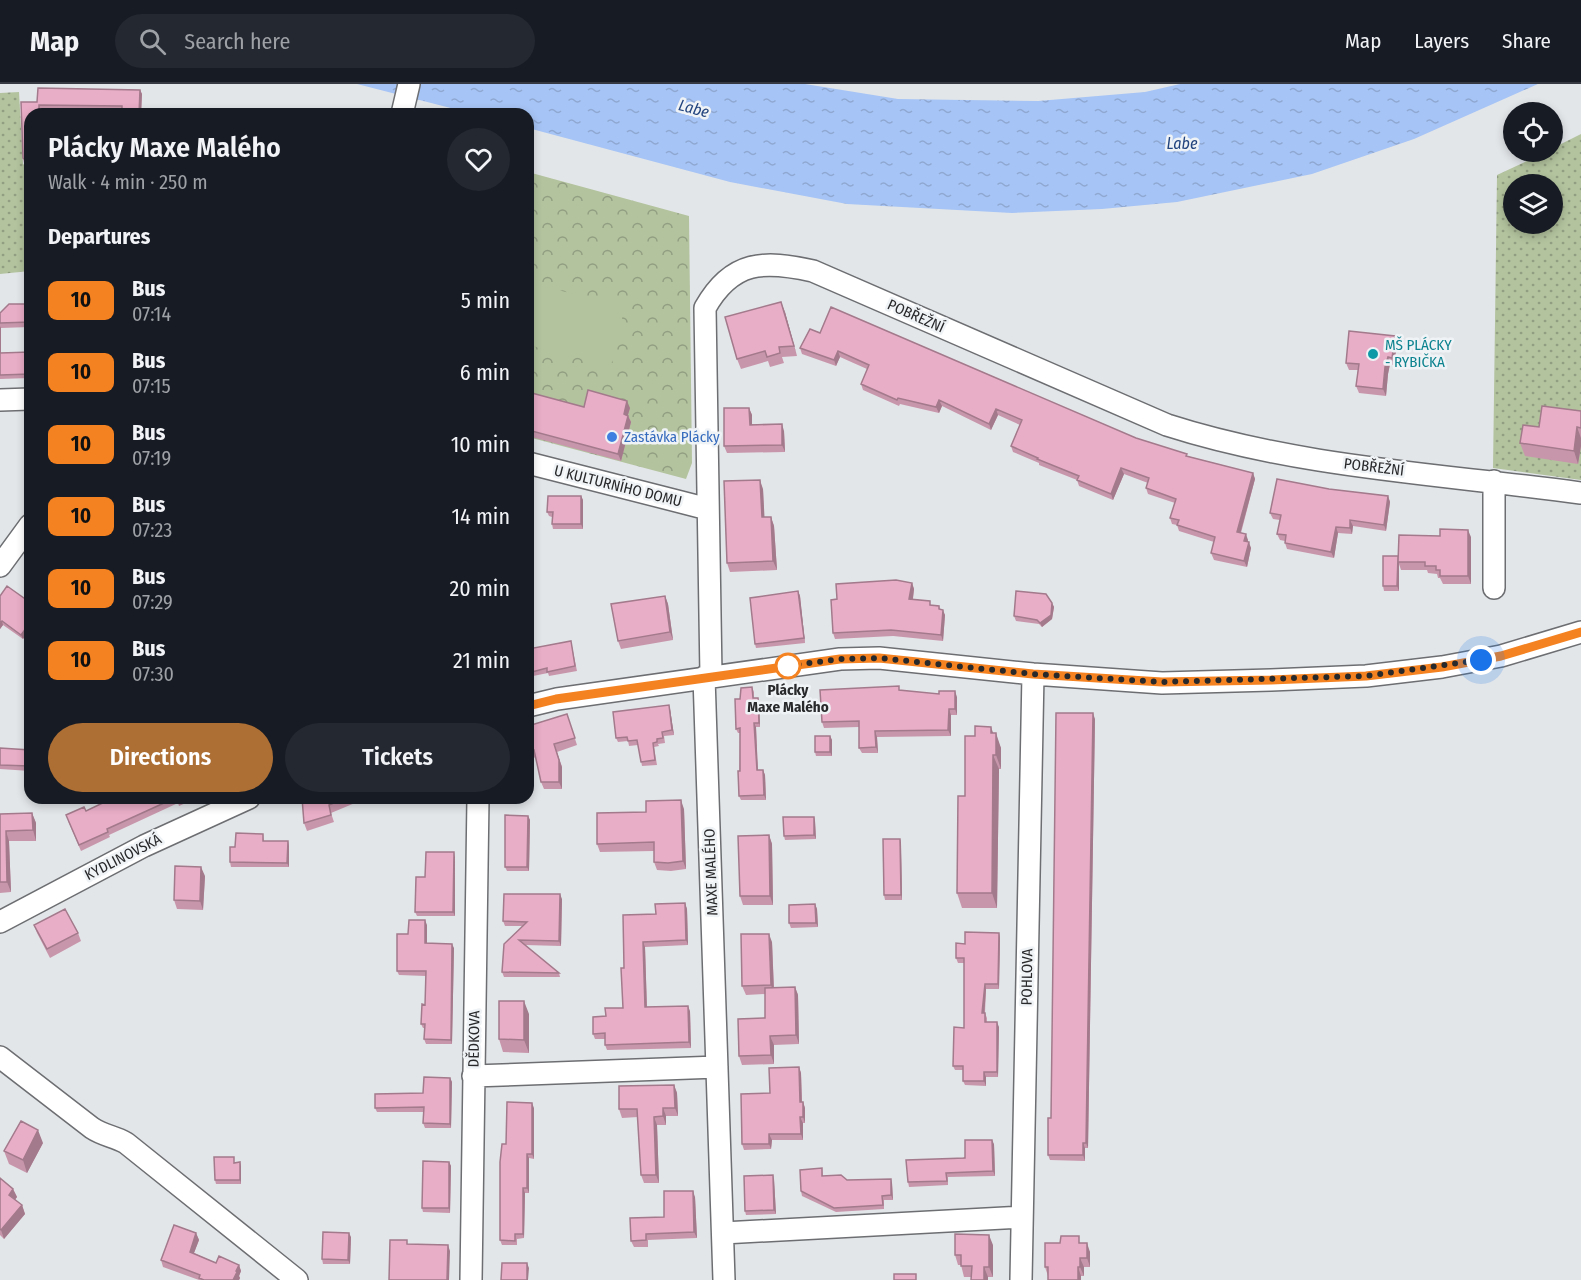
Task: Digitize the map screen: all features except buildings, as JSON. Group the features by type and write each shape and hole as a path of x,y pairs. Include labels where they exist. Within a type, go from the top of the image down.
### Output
{"street":[{"path":"403,108 409,84"},
{"name":"POBŘEŽNÍ","path":"708,677 705,308 714,290 744,268 784,265 813,271 1167,425 1210,439 1303,458 1581,493"},
{"path":"0,400 24,399"},
{"name":"U KULTURNÍHO DOMU","path":"534,466 708,509"},
{"path":"1494,481 1494,588"},
{"path":"0,566 24,533"},
{"path":"534,704 556,699 840,659 879,658 1033,674 1162,682 1366,676 1442,667 1501,656 1581,632"},
{"name":"POHLOVA","path":"1021,1280 1033,674"},
{"name":"MAXE MALÉHO","path":"708,677 724,1280"},
{"name":"KYDLINOVSKÁ","path":"0,922 144,846 236,804"},
{"name":"DĚDKOVA","path":"471,1280 478,804"},
{"path":"0,1057 92,1128 104,1136 118,1138 126,1143 297,1280"},
{"path":"473,1076 717,1067"},
{"path":"723,1233 1022,1217"}],"green space":[{"path":"19,92 24,165 24,272 0,274 0,93"},
{"path":"1581,134 1581,480 1493,468 1497,175 1525,162 1563,162 1563,143"},
{"path":"534,174 689,216 692,463 686,479 534,439"},
{"path":"534,284 625,306 611,366 534,347"}],"water":[{"name":"Labe","path":"357,84 805,84 898,99 1038,101 1145,92 1180,84 1538,84 1414,139 1312,174 1177,202 1102,209 1012,213 847,204 730,182 534,130 534,108 451,108"}],"bus line":[{"name":"10","path":"534,704 556,699 840,659 879,658 1033,674 1162,682 1366,676 1442,667 1501,656 1581,632"}],"place":[{"name":"MŠ PLÁCKY - RYBIČKA","path":"1373,354"},
{"name":"Zastávka Plácky","path":"612,437"},
{"name":"Plácky Maxe Malého","path":"788,666"}],"route":[{"path":"788,666 840,659 879,658 1033,674 1162,682 1366,676 1481,660"}]}
